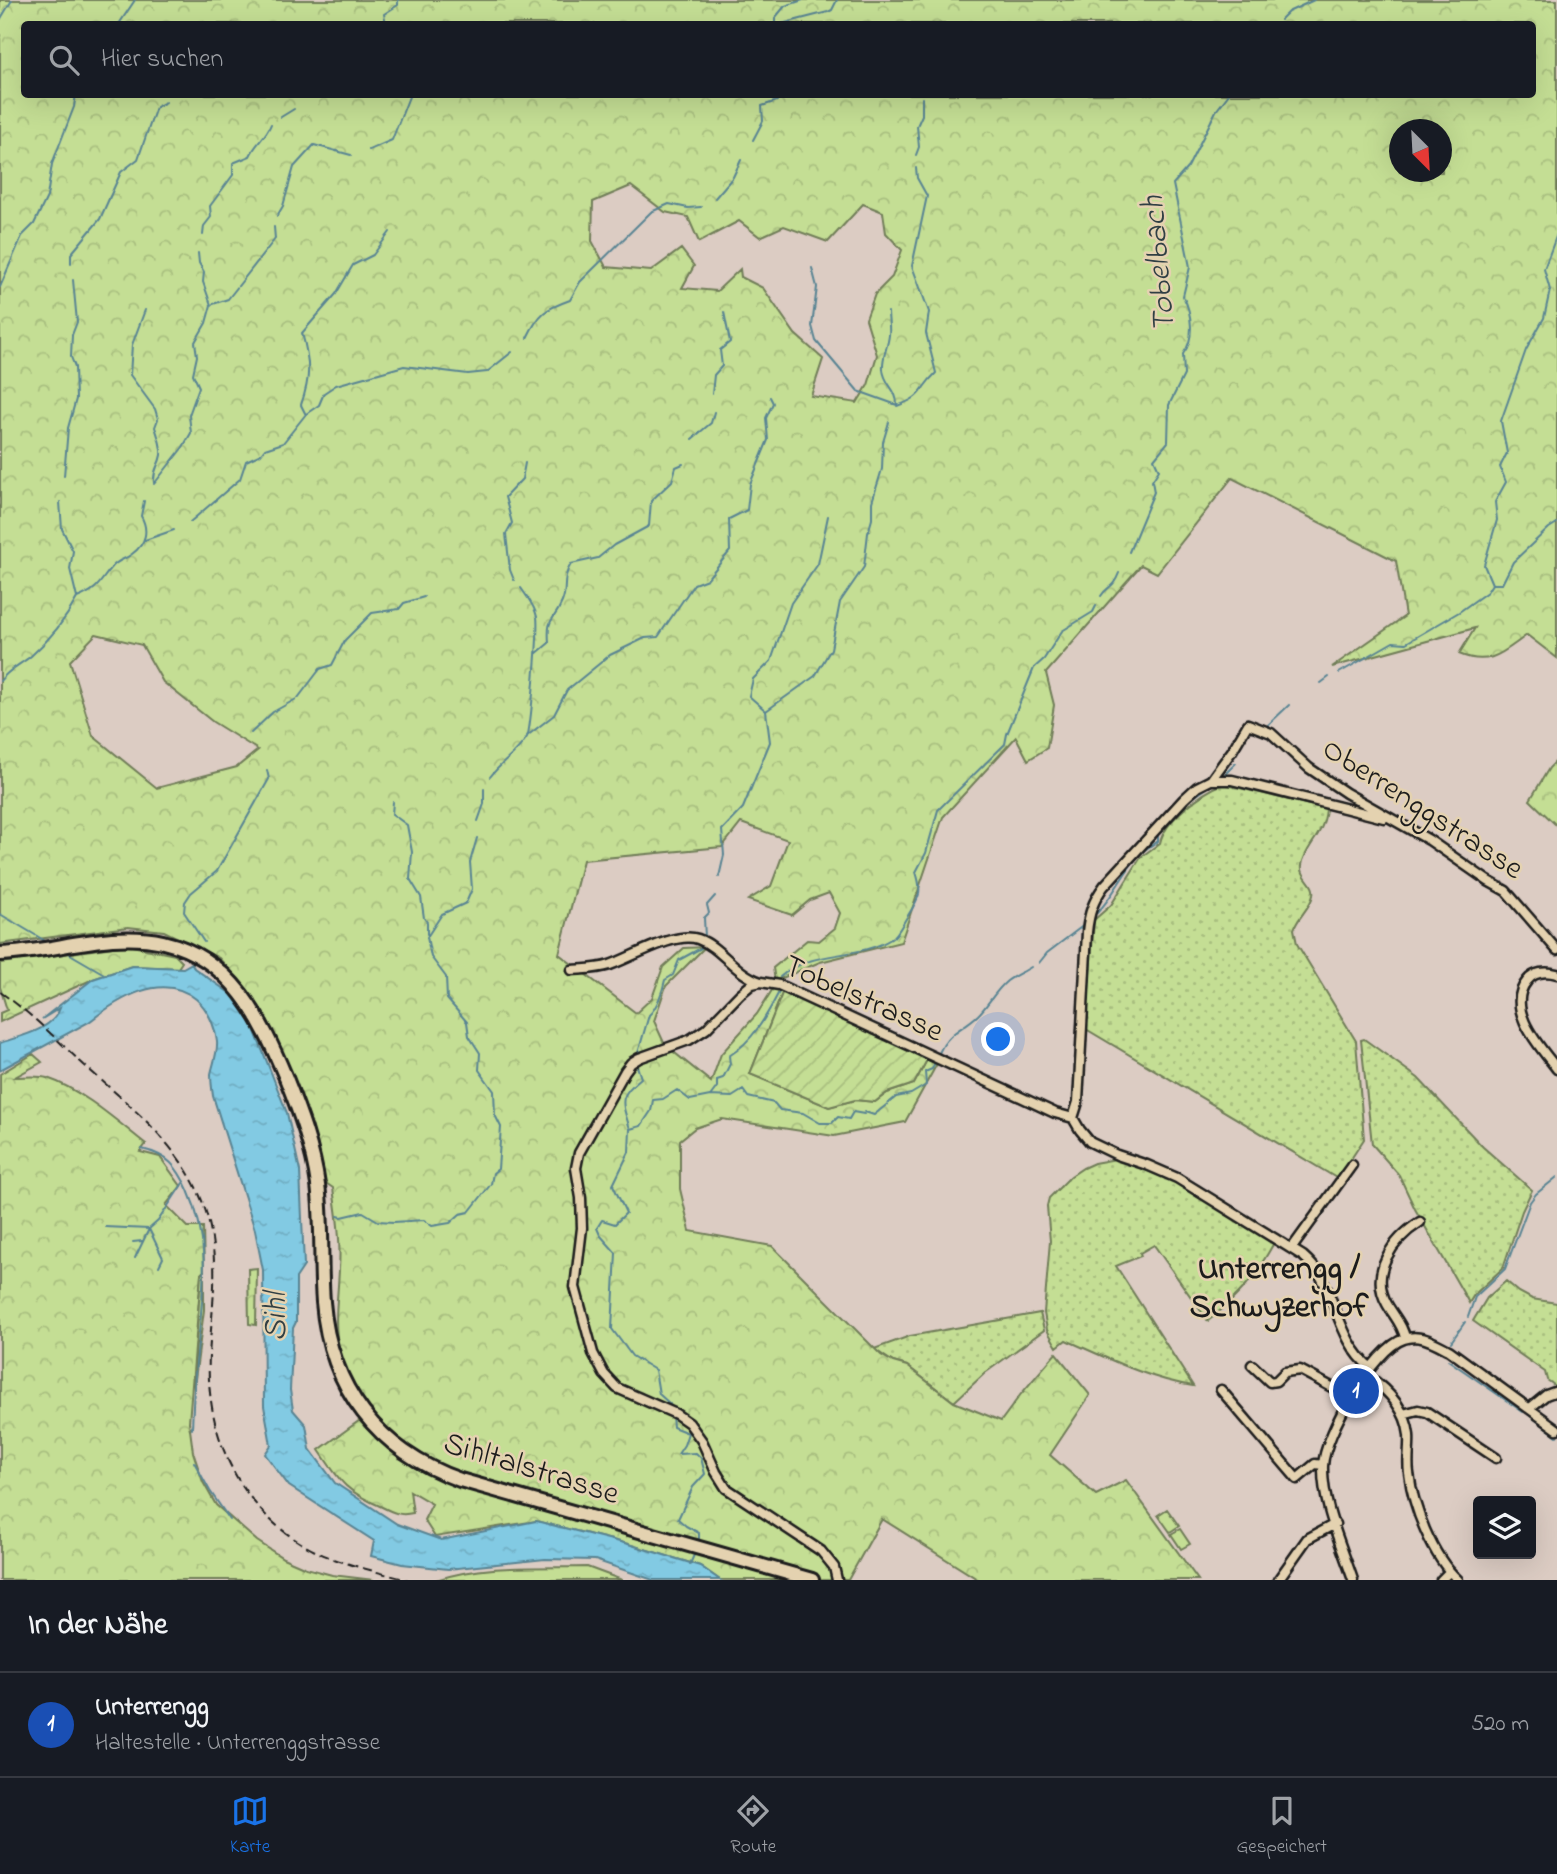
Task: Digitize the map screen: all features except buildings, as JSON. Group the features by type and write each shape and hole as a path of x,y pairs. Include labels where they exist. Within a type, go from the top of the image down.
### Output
{"main road":[{"name":"Sihltalstrasse","path":"0,954 27,953 115,939 150,940 176,946 199,956 238,988 257,1016 275,1052 302,1119 312,1154 320,1204 323,1301 334,1358 348,1390 362,1411 398,1448 428,1467 468,1483 812,1580"}],"street":[{"name":"Oberrenggstrasse","path":"1211,780 1248,724 1271,733 1309,768 1429,840 1506,891 1557,950"},
{"path":"1394,821 1231,780 1211,780 1197,786 1094,900 1087,932 1079,1102 1073,1118 1090,1142 1177,1178 1293,1248 1319,1274 1340,1322 1368,1371 1389,1394 1403,1415 1409,1434 1409,1476 1416,1501 1432,1545 1449,1572 1458,1580"},
{"path":"572,970 608,966 674,939 686,937 697,938 706,943 740,972 761,982"},
{"path":"740,972 743,985 740,994"},
{"path":"1557,974 1543,972 1529,978 1524,984 1521,1011 1528,1031 1557,1069"},
{"name":"Tobelstrasse","path":"836,1580 834,1567 821,1550 726,1488 697,1432 689,1423 617,1388 604,1374 593,1353 575,1287 582,1228 576,1168 584,1140 631,1063 689,1040 706,1029 740,994 761,982 779,985 1055,1113 1073,1118"},
{"path":"1293,1248 1352,1165"},
{"path":"1405,1338 1402,1327 1385,1302 1379,1274 1383,1262 1405,1231 1420,1222"},
{"path":"1353,1580 1326,1490 1323,1465 1331,1431 1368,1371 1387,1348 1405,1338 1422,1338 1449,1350 1557,1429"},
{"path":"1251,1365 1269,1382 1276,1381 1285,1372 1300,1370 1352,1398"},
{"path":"1221,1390 1297,1479 1315,1464 1323,1465"},
{"path":"1530,1408 1557,1391"},
{"path":"1403,1415 1418,1410 1427,1412 1496,1458"},
{"path":"1278,1580 1307,1539 1335,1524"},
{"path":"1441,1580 1449,1572"}],"green space":[{"path":"0,0 1557,0 1557,658 1527,635 1496,656 1479,659 1459,654 1475,628 1332,667 1405,616 1396,561 1232,478 1157,573 1141,565 1046,673 1054,705 1047,748 1028,760 1016,737 943,817 901,942 820,962 775,981 773,968 807,940 819,941 835,928 840,913 829,893 810,900 792,915 748,900 771,886 788,840 741,823 722,847 583,860 559,954 636,1013 652,998 663,967 684,948 705,947 666,986 654,1021 665,1045 711,1082 721,1054 757,1014 774,987 783,991 750,1074 829,1107 855,1100 875,1102 887,1093 914,1084 928,1058 938,1062 905,1122 834,1136 722,1119 695,1128 680,1140 680,1189 690,1231 772,1246 881,1355 907,1366 954,1402 1001,1421 1056,1353 1090,1395 1050,1455 1096,1495 1126,1480 1198,1580 979,1580 882,1519 848,1580 720,1580 700,1566 628,1544 536,1521 435,1537 424,1520 432,1504 410,1491 413,1513 404,1514 390,1511 352,1491 333,1471 319,1450 371,1412 356,1390 339,1350 336,1319 339,1249 337,1218 333,1188 323,1181 312,1125 265,1015 245,988 219,958 164,931 128,927 0,944","holes":["631,186 665,212 688,217 699,242 739,221 760,237 784,226 828,242 863,204 883,212 886,233 902,250 892,277 875,294 866,319 877,355 868,385 857,403 811,396 823,359 795,334 763,288 741,277 740,269 717,291 682,288 694,266 681,249 651,271 606,267 592,241 593,202","96,634 142,645 163,682 213,722 258,750 237,767 157,788 93,736 70,661"]},
{"path":"1557,760 1557,826 1530,800 1549,768"},
{"path":"1223,784 1326,809 1322,826 1302,865 1313,895 1294,929 1297,944 1356,1041 1364,1139 1338,1179 1086,1029 1094,920 1111,905 1141,857 1160,843 1163,834 1176,817 1195,800"},
{"path":"127,945 175,955 182,962 178,968 132,966 93,979 0,1022 0,1013 7,1010 0,987 0,963"},
{"path":"783,991 928,1058 914,1084 887,1093 875,1102 855,1100 829,1107 750,1074"},
{"path":"1364,1039 1418,1078 1483,1147 1532,1190 1503,1268 1469,1303 1415,1209 1399,1175 1372,1144 1361,1040"},
{"path":"33,1054 42,1062 15,1077 36,1076 60,1083 124,1126 146,1144 140,1152 160,1157 181,1186 166,1205 188,1227 203,1227 204,1271 201,1274 189,1422 193,1452 203,1482 216,1505 257,1541 283,1558 332,1575 374,1580 0,1580 0,1074"},
{"path":"1116,1159 1159,1172 1275,1241 1246,1285 1208,1321 1154,1245 1140,1253 1141,1256 1116,1266 1193,1386 1144,1373 1066,1340 1057,1347 1047,1330 1044,1313 1050,1241 1047,1206 1049,1198 1083,1168"},
{"path":"257,1268 256,1325 249,1324 248,1269"},
{"path":"204,1271 204,1310 194,1387 201,1274"},
{"path":"1506,1281 1532,1299 1557,1303 1557,1387 1547,1380 1545,1372 1473,1321 1487,1298"},
{"path":"1040,1313 1044,1330 985,1373 954,1402 907,1366 893,1362 874,1349 910,1336"},
{"path":"1167,1509 1179,1526 1170,1532 1158,1515"},
{"path":"1180,1529 1190,1544 1181,1549 1171,1534"},
{"path":"587,1567 622,1580 436,1580 492,1569"}],"water":[{"name":"Sihl","path":"192,963 194,968 231,994 252,1024 287,1113 300,1171 304,1266 296,1278 296,1322 293,1328 290,1390 293,1410 306,1425 310,1449 335,1483 397,1524 441,1540 536,1521 628,1544 700,1566 720,1580 653,1580 595,1560 545,1559 448,1569 402,1564 371,1556 374,1541 289,1486 265,1454 271,1445 264,1406 263,1270 255,1230 213,1096 211,1074 217,1042 213,1024 204,1008 183,991 155,988 141,991 0,1070 0,1043 43,1027 56,1016 60,1008 42,1019 93,979 132,966 183,968"}],"waterway":[{"path":"0,20 12,0"},
{"path":"121,21 135,0"},
{"path":"385,21 384,14 398,5 398,0"},
{"path":"775,21 785,6 803,0"},
{"path":"793,21 828,12 837,0"},
{"name":"Tobelbach","path":"1280,20 1288,12 1314,0"},
{"path":"0,287 22,236 34,224 47,197 52,164 75,98"},
{"path":"369,150 392,140 408,98"},
{"path":"753,140 763,121 762,106 777,101 777,98"},
{"path":"916,155 919,147 917,126 922,115 922,98"},
{"name":"Tobelbach","path":"1129,552 1154,492 1152,481 1159,470 1154,459 1168,442 1169,405 1184,375 1183,354 1191,334 1190,318 1183,296 1190,267 1173,184 1188,167 1216,111 1226,98"},
{"path":"71,263 71,254 100,219 121,172 138,159 156,107 166,102"},
{"path":"281,117 294,109"},
{"path":"203,235 204,226 211,217 210,206 233,175 233,163 250,156 271,124"},
{"path":"277,216 283,206 294,167 314,145 351,155"},
{"path":"715,198 733,177 741,160"},
{"path":"897,406 917,396 936,373 926,333 929,312 912,266 927,196 917,178 916,168"},
{"path":"527,338 539,317 554,306 570,300 580,282 651,212 669,204 688,208 701,207"},
{"path":"213,304 228,299 275,239 274,227"},
{"path":"305,413 301,405 308,369 302,333 336,294 353,265 373,255 390,232"},
{"path":"1492,584 1484,565 1497,520 1495,502 1506,482 1500,467 1507,453 1501,421 1526,350 1544,318 1550,290 1544,269 1557,234"},
{"path":"154,484 191,433 189,415 199,387 193,374 197,356 195,342 206,323 211,305 203,282 204,272 198,253"},
{"path":"812,268 817,287 812,326 816,341 858,391 897,405"},
{"path":"64,476 68,428 76,399 75,367 71,357 72,335 77,322 73,280"},
{"path":"145,310 132,345 130,375 155,409 158,419 155,427 161,455 154,474 154,483"},
{"path":"712,394 714,375 722,366 720,350 730,342 724,312"},
{"path":"888,312 889,332 883,369 895,394 897,405"},
{"path":"190,522 240,479 246,461 265,449 283,443 306,414 319,405 324,393 336,385 404,366 468,374 487,372 512,352"},
{"path":"527,736 554,715 567,690 610,655 645,638 658,637 694,584 707,579 730,551 729,519 747,510 750,484 768,440 766,418 773,403 770,397"},
{"path":"692,439 711,423 714,412"},
{"path":"719,877 724,855 722,830 743,808 770,742 766,711 815,676 831,649 840,602 864,567 872,502 882,469 883,442 889,422"},
{"path":"514,580 510,570 506,534 512,523 505,497 522,479 525,463"},
{"path":"536,654 549,643 550,624 562,602 566,575 571,564 598,558 614,545 649,526 651,501 672,481 676,467 683,464"},
{"path":"0,681 44,643 77,598 95,588 115,564 137,550 145,532 141,516 144,501"},
{"path":"60,502 62,529 73,551 70,569 77,598"},
{"path":"766,711 749,696 753,679 771,661 791,603 818,564 828,516"},
{"path":"1339,673 1393,642 1406,643 1459,612 1487,592 1492,584 1502,584 1513,562 1557,523"},
{"path":"145,540 174,530"},
{"name":"Tobelbach","path":"1101,596 1119,573"},
{"path":"490,777 523,743 529,730 537,617 533,605 521,588"},
{"path":"251,733 273,712 298,698 320,669 332,665 345,640 372,613 399,609 404,603 424,597"},
{"name":"Tobelbach","path":"780,977 806,962 878,946 896,935 919,895 916,872 926,853 938,810 1005,744 1034,668 1044,659 1062,631 1093,612 1096,606"},
{"path":"1321,683 1329,677"},
{"path":"1268,725 1289,705"},
{"path":"1224,775 1236,763"},
{"path":"204,942 184,912 185,902 191,893 217,871 269,779 267,770"},
{"path":"1097,913 1140,854 1158,841 1158,834 1191,799 1207,788"},
{"path":"478,821 484,804 484,789"},
{"path":"393,802 392,814 407,825 412,852 410,879 421,897 427,934"},
{"path":"338,1216 363,1212 378,1221 424,1220 432,1226 450,1223 460,1214 469,1212 491,1184 493,1173 498,1169 501,1127 495,1115 494,1091 479,1070 480,1053 469,1036 467,1022 447,999 446,977 431,957 427,937 442,914 466,903 472,889 470,862 477,838"},
{"path":"705,937 704,918 709,913 707,905 715,896"},
{"path":"0,914 47,942"},
{"path":"1039,963 1047,953 1084,925"},
{"path":"638,1053 649,1015 657,1003 665,980 673,975 679,960 701,948"},
{"path":"70,954 106,975"},
{"path":"939,1053 947,1040 978,1015 1003,985 1031,967"},
{"name":"Tobelbach","path":"711,1095 717,1087 717,1080 723,1078 730,1064 729,1056 752,1036 779,992"},
{"name":"Tobelbach","path":"672,1409 659,1394 655,1370 632,1356 612,1329 616,1253 597,1228 602,1220 615,1224 626,1213 613,1185 629,1152 630,1129 641,1126 651,1111 653,1100 663,1099 677,1090 690,1100 710,1096 732,1097 743,1090 748,1097 774,1103 780,1110 803,1113 820,1123 832,1123 838,1117 849,1119 853,1112 874,1115 896,1097 911,1094 926,1085 925,1072 932,1069 935,1062"},
{"path":"630,1129 624,1100 628,1090 641,1078 637,1066"},
{"path":"142,1149 165,1158 180,1174 196,1211 201,1231 204,1271 192,1429"},
{"path":"1468,1317 1475,1297 1505,1269 1530,1202 1557,1177"},
{"path":"135,1258 149,1229 158,1221 183,1183"},
{"path":"105,1227 149,1229"},
{"path":"149,1229 163,1258 159,1266"},
{"path":"133,1242 142,1241"},
{"path":"1451,1342 1465,1322"},
{"path":"1448,1360 1523,1412"},
{"path":"1528,1414 1557,1436"},
{"name":"Tobelbach","path":"672,1415 673,1427 688,1433 678,1454 696,1453 701,1458 705,1474 693,1487 678,1519 699,1533 699,1541"},
{"path":"194,1462 230,1520"},
{"name":"Tobelbach","path":"690,1564 694,1555"}],"railway":[{"path":"0,992 33,1018 137,1113 170,1147 196,1187 205,1209 213,1245 209,1386 214,1416 233,1471 249,1495 268,1517 317,1552 408,1580"}],"place":[{"name":"Unterrengg","path":"1356,1391"}],"district":[{"name":"Unterrengg / Schwyzerhof","path":"1279,1289"}]}
